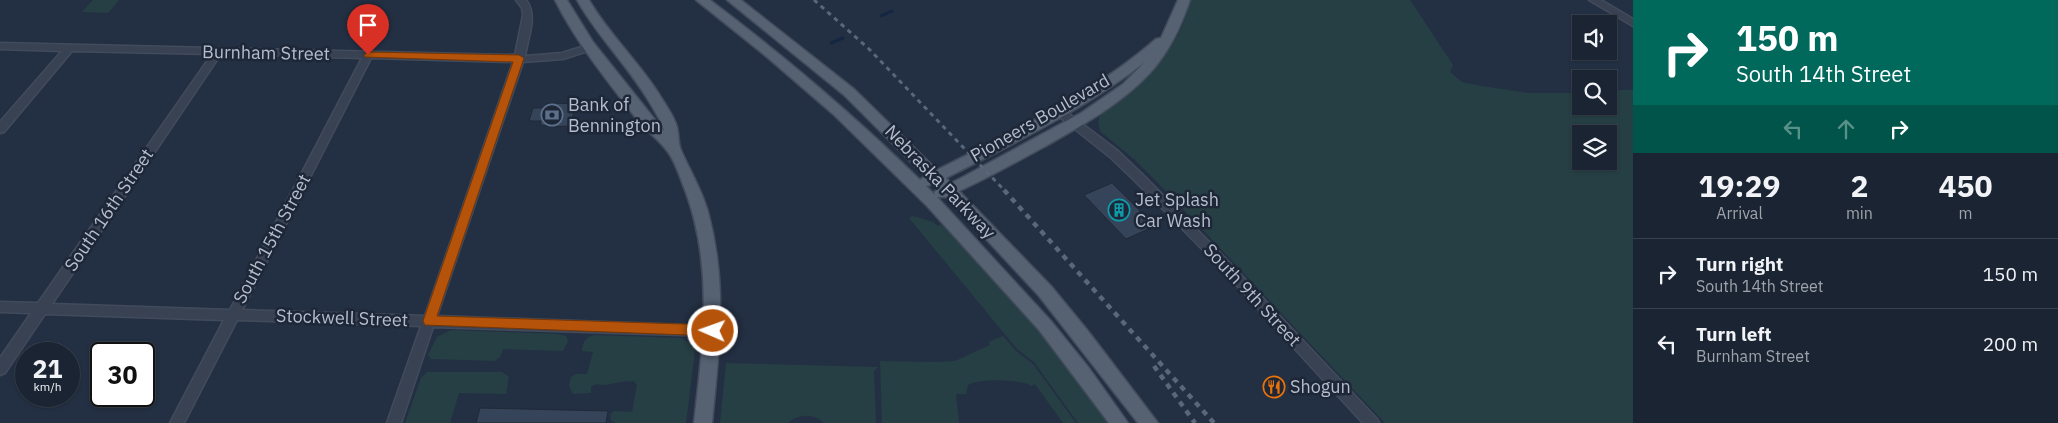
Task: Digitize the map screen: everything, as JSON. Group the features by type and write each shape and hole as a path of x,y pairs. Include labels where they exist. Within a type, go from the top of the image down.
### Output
{"main road":[{"path":"561,0 568,14 591,47 657,135 673,148"},
{"path":"583,0 594,19 612,39 653,96 670,127 673,148 694,192 705,232 711,275 713,331 703,423"},
{"name":"Nebraska Parkway","path":"702,0 816,89 869,137 918,186 1011,285 1050,330 1120,423"},
{"name":"Nebraska Parkway","path":"733,0 826,72 882,123 949,190 1045,291 1149,423"},
{"name":"Pioneers Boulevard","path":"929,198 988,172 1101,108 1138,78 1156,56 1173,28 1184,0"},
{"name":"Pioneers Boulevard","path":"918,186 975,158 1088,96 1122,74 1173,28"}],"street":[{"path":"394,423 519,58 528,15 527,8 521,0"},
{"path":"1594,0 1631,20"},
{"name":"Burnham Street","path":"0,46 519,58 552,58 573,54 591,47"},
{"path":"0,129 69,48"},
{"name":"South 16th Street","path":"0,369 218,52"},
{"name":"South 15th Street","path":"176,423 368,55"},
{"name":"South 9th Street","path":"1060,110 1114,154 1201,240 1372,423"},
{"name":"Stockwell Street","path":"0,307 713,331"}],"green space":[{"path":"93,0 119,0 108,13 82,12"},
{"path":"1190,0 1410,0 1453,65 1450,72 1462,82 1527,93 1572,93 1572,115 1617,115 1617,90 1633,90 1633,423 1385,423 1167,192 1135,160 1100,131 1098,122 1100,116 1150,73 1168,51 1182,27"},
{"path":"913,216 933,222 938,226 941,224 988,269 1051,344 1109,423 1078,423 1034,362 1017,349 909,218"},
{"path":"451,330 558,334 566,336 568,341 563,351 503,349 500,357 495,361 431,359 428,355 437,337"},
{"path":"595,335 681,338 691,343 695,351 686,423 616,423 611,420 610,414 615,411 632,412 637,385 634,381 607,385 595,384 591,387 591,393 573,394 569,386 571,377 576,374 587,374 593,352 582,351 583,345 587,338"},
{"path":"1003,336 1016,351 1033,364 1076,423 1063,423 1035,384 1031,386 1018,382 999,380 973,383 968,385 966,394 956,394 959,423 882,423 880,361 955,361 990,345 989,342"},
{"path":"726,363 878,367 874,371 876,423 824,423 811,416 801,416 788,423 720,423"},
{"path":"427,372 502,372 509,377 506,394 459,393 450,423 405,423 421,378"}],"building":[{"name":"Bank of Bennington","path":"547,104 576,104 570,126 548,127 540,125 541,121 529,121 533,108 545,108"},
{"name":"Jet Splash Car Wash","path":"1112,183 1155,226 1126,239 1084,195"},
{"path":"480,408 608,411 606,423 476,423"}],"waterway":[{"path":"881,16 892,11"},
{"path":"831,43 843,38"}],"railway":[{"path":"814,0 869,49 1005,191"},
{"path":"1004,190 1214,423"},
{"path":"1154,366 1195,423"}],"place":[{"name":"Bank of Bennington","path":"552,115"},
{"name":"Jet Splash Car Wash","path":"1119,210"},
{"name":"Shogun","path":"1274,387"}],"route":[{"path":"368,55 519,58 429,321 713,331"}]}
